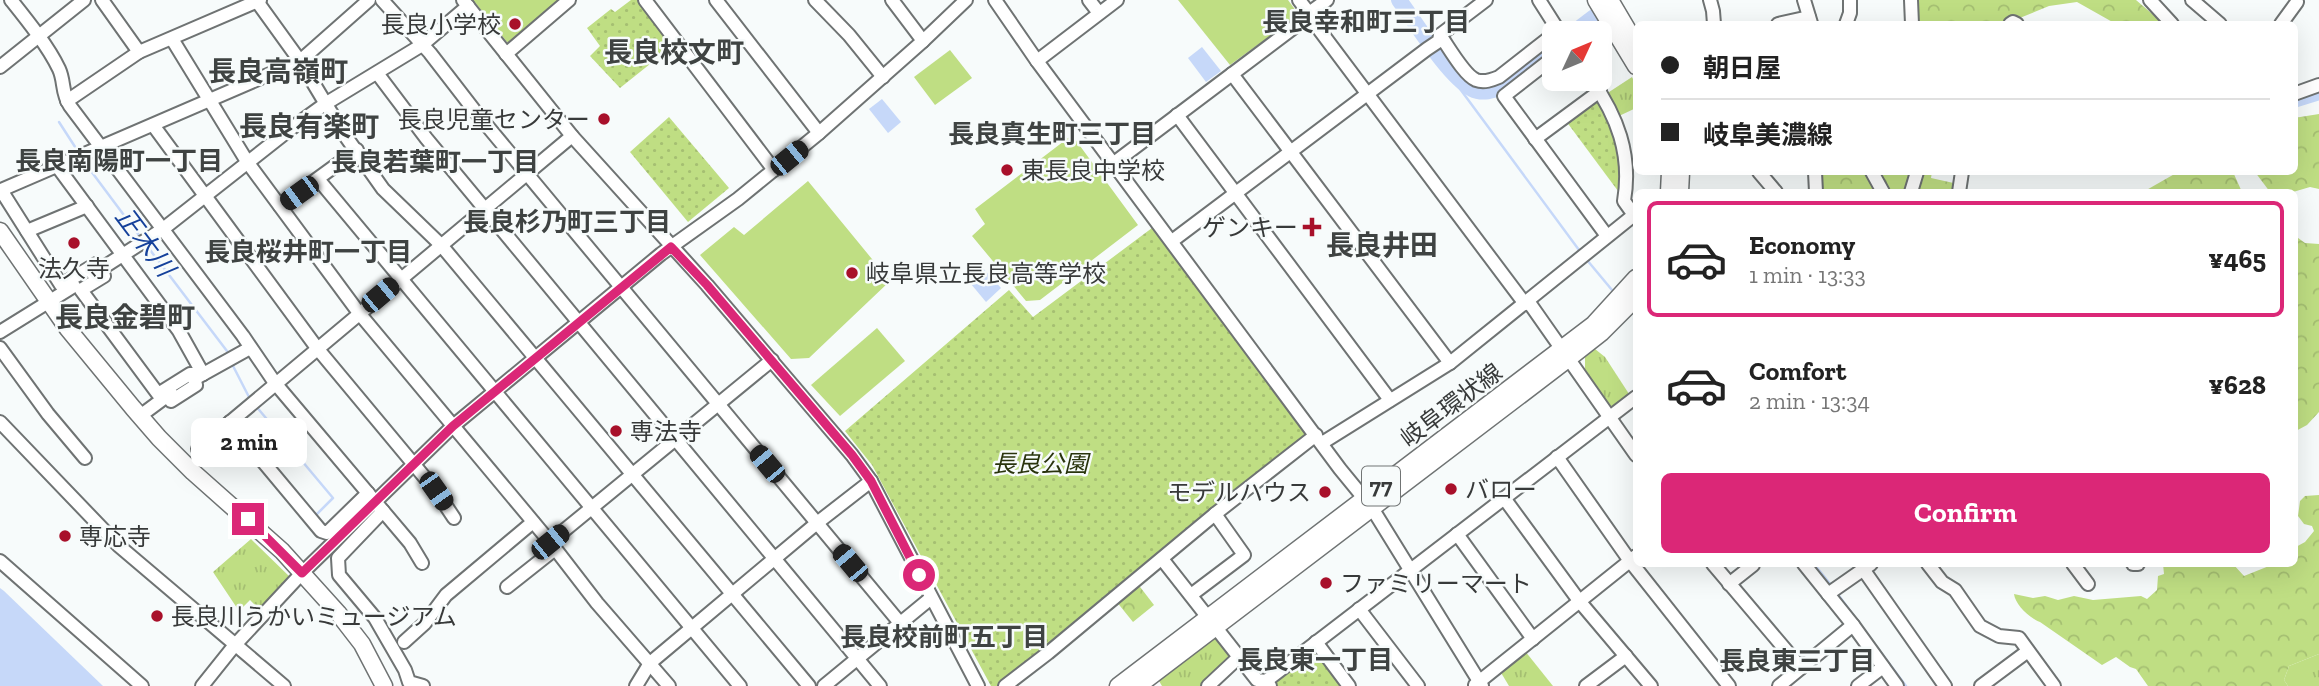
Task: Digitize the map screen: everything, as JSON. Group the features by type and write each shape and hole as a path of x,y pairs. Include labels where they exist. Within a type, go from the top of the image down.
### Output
{"main road":[{"path":"1596,0 1633,61"},
{"path":"1610,0 1633,39"},
{"path":"0,231 48,302 140,416 193,472 237,509 302,573 362,644 384,686"},
{"name":"岐阜環状線","path":"1565,354 1633,283"},
{"name":"岐阜環状線","path":"1118,686 1212,621 1565,354 1601,332 1633,301"},
{"name":"岐阜環状線","path":"1138,686 1212,621"}],"street":[{"path":"11,0 58,65 62,75 63,95 67,101 275,383 410,543 422,562"},
{"path":"0,66 84,0"},
{"path":"102,0 139,52"},
{"path":"199,377 190,374 158,394 81,290 104,276 100,269 96,264 61,285 1,190 300,61 369,0"},
{"path":"382,0 900,623"},
{"path":"506,54 569,0"},
{"path":"645,0 774,170"},
{"path":"716,0 819,133"},
{"path":"815,0 849,35 883,77"},
{"path":"892,0 923,41"},
{"path":"202,686 234,646 302,573 453,426 621,287 819,133 966,0"},
{"path":"995,0 1037,61 1369,503 1478,685 1633,558 1557,457"},
{"path":"1089,0 1099,13"},
{"path":"1037,61 1117,0"},
{"path":"1299,0 1368,95 1527,302 1633,450"},
{"path":"1114,163 1327,0"},
{"path":"1460,0 1469,12"},
{"path":"1172,241 1368,95 1486,0"},
{"path":"1539,0 1550,21"},
{"path":"1710,0 1714,21"},
{"path":"1804,0 1810,21"},
{"path":"1847,21 1850,0"},
{"path":"1911,0 1912,21"},
{"path":"2150,0 2169,21"},
{"path":"2193,0 2217,21"},
{"path":"67,101 139,52 258,1 383,189 441,245 809,686"},
{"path":"2283,21 2297,2"},
{"path":"0,332 163,229 325,104 422,45 465,3 572,136 772,360 852,455 871,481 978,686"},
{"path":"172,38 248,163 359,313 597,603 669,686"},
{"path":"1440,38 1468,74 1477,81 1489,81 1499,77 1542,44"},
{"path":"1542,66 1504,96 1607,236"},
{"path":"377,73 426,138 880,686"},
{"path":"1232,74 1450,363"},
{"path":"2298,93 2319,85"},
{"path":"1535,139 1600,91 1610,107 1623,141 1627,176 1624,201 1633,214"},
{"path":"1177,115 1390,400"},
{"path":"153,125 317,348 436,491 454,518"},
{"path":"198,449 572,136"},
{"path":"281,206 356,150"},
{"path":"57,166 179,331 199,377 196,385 171,401"},
{"path":"318,179 740,686"},
{"path":"27,231 87,206"},
{"path":"1005,686 1215,514 1319,439 1450,363 1633,216"},
{"path":"0,348 48,414 85,458"},
{"path":"140,416 199,377 250,348"},
{"path":"507,587 593,508 772,360"},
{"path":"1162,559 1257,680 1268,683 1316,642 1633,399"},
{"path":"0,422 119,546 284,686"},
{"path":"230,422 321,531 327,533 375,502"},
{"path":"636,686 650,663 774,558 871,481"},
{"path":"1504,498 1580,602 1651,686"},
{"path":"375,502 338,558 339,575 375,618 409,682 423,686"},
{"path":"1191,595 1244,555 1215,514"},
{"path":"404,642 425,623 446,595 533,522"},
{"path":"1457,534 1533,639"},
{"path":"0,561 142,686"},
{"path":"1640,567 1729,686"},
{"path":"1715,567 1801,668"},
{"path":"1729,584 1750,567"},
{"path":"1807,567 1833,591 1853,625 1896,686"},
{"path":"1833,591 1866,567"},
{"path":"1868,567 1945,686"},
{"path":"1930,567 1942,582 1955,590 1980,626 1999,636 2019,638 2054,686"},
{"path":"2075,567 2088,584"},
{"path":"824,686 931,598"},
{"path":"1359,609 1419,686"},
{"path":"1780,686 1853,625"},
{"path":"1316,642 1349,686"},
{"path":"1983,685 2028,651"},
{"path":"1586,686 1626,656"},
{"path":"1208,686 1239,657"},
{"path":"1858,686 1883,667"}],"green space":[{"name":"長良小学校","path":"473,0 560,0 513,42 507,42"},
{"path":"631,0 642,0 675,44 620,88 590,56 600,46 587,28 611,9 615,12"},
{"path":"1178,0 1288,0 1299,15 1230,65"},
{"path":"1916,0 2136,0 2160,21 2111,21 2077,2 2049,6 2012,21 1919,21"},
{"path":"950,50 972,78 935,105 914,77"},
{"path":"1632,77 1633,109 1619,116 1606,94"},
{"path":"1599,98 1621,148 1621,195 1566,121"},
{"path":"2319,114 2319,189 2268,189 2257,175 2298,175 2298,117"},
{"path":"669,117 729,188 688,222 630,152"},
{"path":"1072,135 1138,225 1040,300 1026,301 972,236 985,224 975,209"},
{"path":"1817,175 1932,175 1931,178 1958,184 1957,189 1819,189"},
{"path":"2173,175 2234,175 2241,189 2148,189"},
{"path":"808,181 890,281 809,358 791,359 700,255 734,227 744,235"},
{"name":"長良公園","path":"1152,228 1308,434 998,686 991,686 872,465 845,431 1009,290 1033,317"},
{"path":"2298,238 2305,243 2319,244 2319,412 2307,425 2298,430"},
{"path":"877,328 905,361 840,416 811,385"},
{"path":"1595,349 1605,357 1631,397 1611,410 1585,369 1585,357"},
{"path":"2319,495 2319,654 2289,666 2284,680 2288,686 2148,686 2136,669 2116,657 2102,665 2031,617 2015,598 2014,594 2033,598 2045,596 2058,600 2074,596 2093,600 2141,596 2147,599 2157,590 2158,576 2164,574 2163,567 2236,567 2244,576 2266,567 2298,567 2298,546 2314,531 2312,526 2304,524 2298,516 2300,501 2305,496"},
{"path":"251,539 291,578 260,610 250,600 239,611 213,572"},
{"path":"1137,583 1154,605 1133,622 1116,601"},
{"path":"1215,638 1219,638 1232,655 1204,686 1162,686 1159,681"},
{"path":"1315,648 1344,686 1275,686 1274,679"},
{"path":"1525,651 1553,686 1509,686 1500,671"},
{"path":"2319,654 2319,686 2288,686 2284,680 2289,666"}],"water":[{"path":"1202,47 1221,71 1206,82 1188,58"},
{"path":"882,99 901,122 888,133 869,109"},
{"path":"980,265 1001,288 986,302 966,278"},
{"path":"0,588 4,591 103,686 0,686"}],"waterway":[{"path":"1399,0 1453,73 1476,91 1488,91 1503,86 1542,57"},
{"path":"1589,21 1594,17"},
{"path":"1453,71 1452,78 1579,250"},
{"path":"2298,99 2319,92"},
{"name":"正木川","path":"59,122 79,153"},
{"name":"正木川","path":"82,159 141,238"},
{"name":"正木川","path":"147,246 230,355"},
{"path":"1587,260 1612,290"},
{"name":"正木川","path":"231,362 250,399"},
{"name":"正木川","path":"255,405 333,498 314,517"},
{"path":"1816,567 1831,585"},
{"path":"1837,593 1856,619"},
{"path":"1864,630 1906,686"}],"place":[{"name":"長良小学校","path":"515,24"},
{"name":"長良児童センター","path":"604,119"},
{"name":"東長良中学校","path":"1007,170"},
{"name":"ゲンキー","path":"1312,227"},
{"name":"法久寺","path":"74,243"},
{"name":"岐阜県立長良高等学校","path":"852,273"},
{"name":"専法寺","path":"616,431"},
{"name":"バロー","path":"1451,489"},
{"name":"モデルハウス","path":"1325,492"},
{"name":"専応寺","path":"65,536"},
{"name":"ファミリーマート","path":"1326,583"},
{"name":"長良川うかいミュージアム","path":"157,616"}],"district":[{"name":"長良幸和町三丁目","path":"1366,22"},
{"name":"長良校文町","path":"674,52"},
{"name":"長良高嶺町","path":"278,71"},
{"name":"長良有楽町","path":"309,126"},
{"name":"長良真生町三丁目","path":"1052,134"},
{"name":"長良南陽町一丁目","path":"119,161"},
{"name":"長良若葉町一丁目","path":"435,162"},
{"name":"長良杉乃町三丁目","path":"567,222"},
{"name":"長良井田","path":"1382,245"},
{"name":"長良桜井町一丁目","path":"308,252"},
{"name":"長良金碧町","path":"125,317"},
{"name":"長良校前町五丁目","path":"944,637"},
{"name":"長良東一丁目","path":"1315,660"},
{"name":"長良東三丁目","path":"1797,661"}],"route":[{"path":"248,519 302,573 453,426 671,247 707,285 852,455 871,481 919,575"}]}
